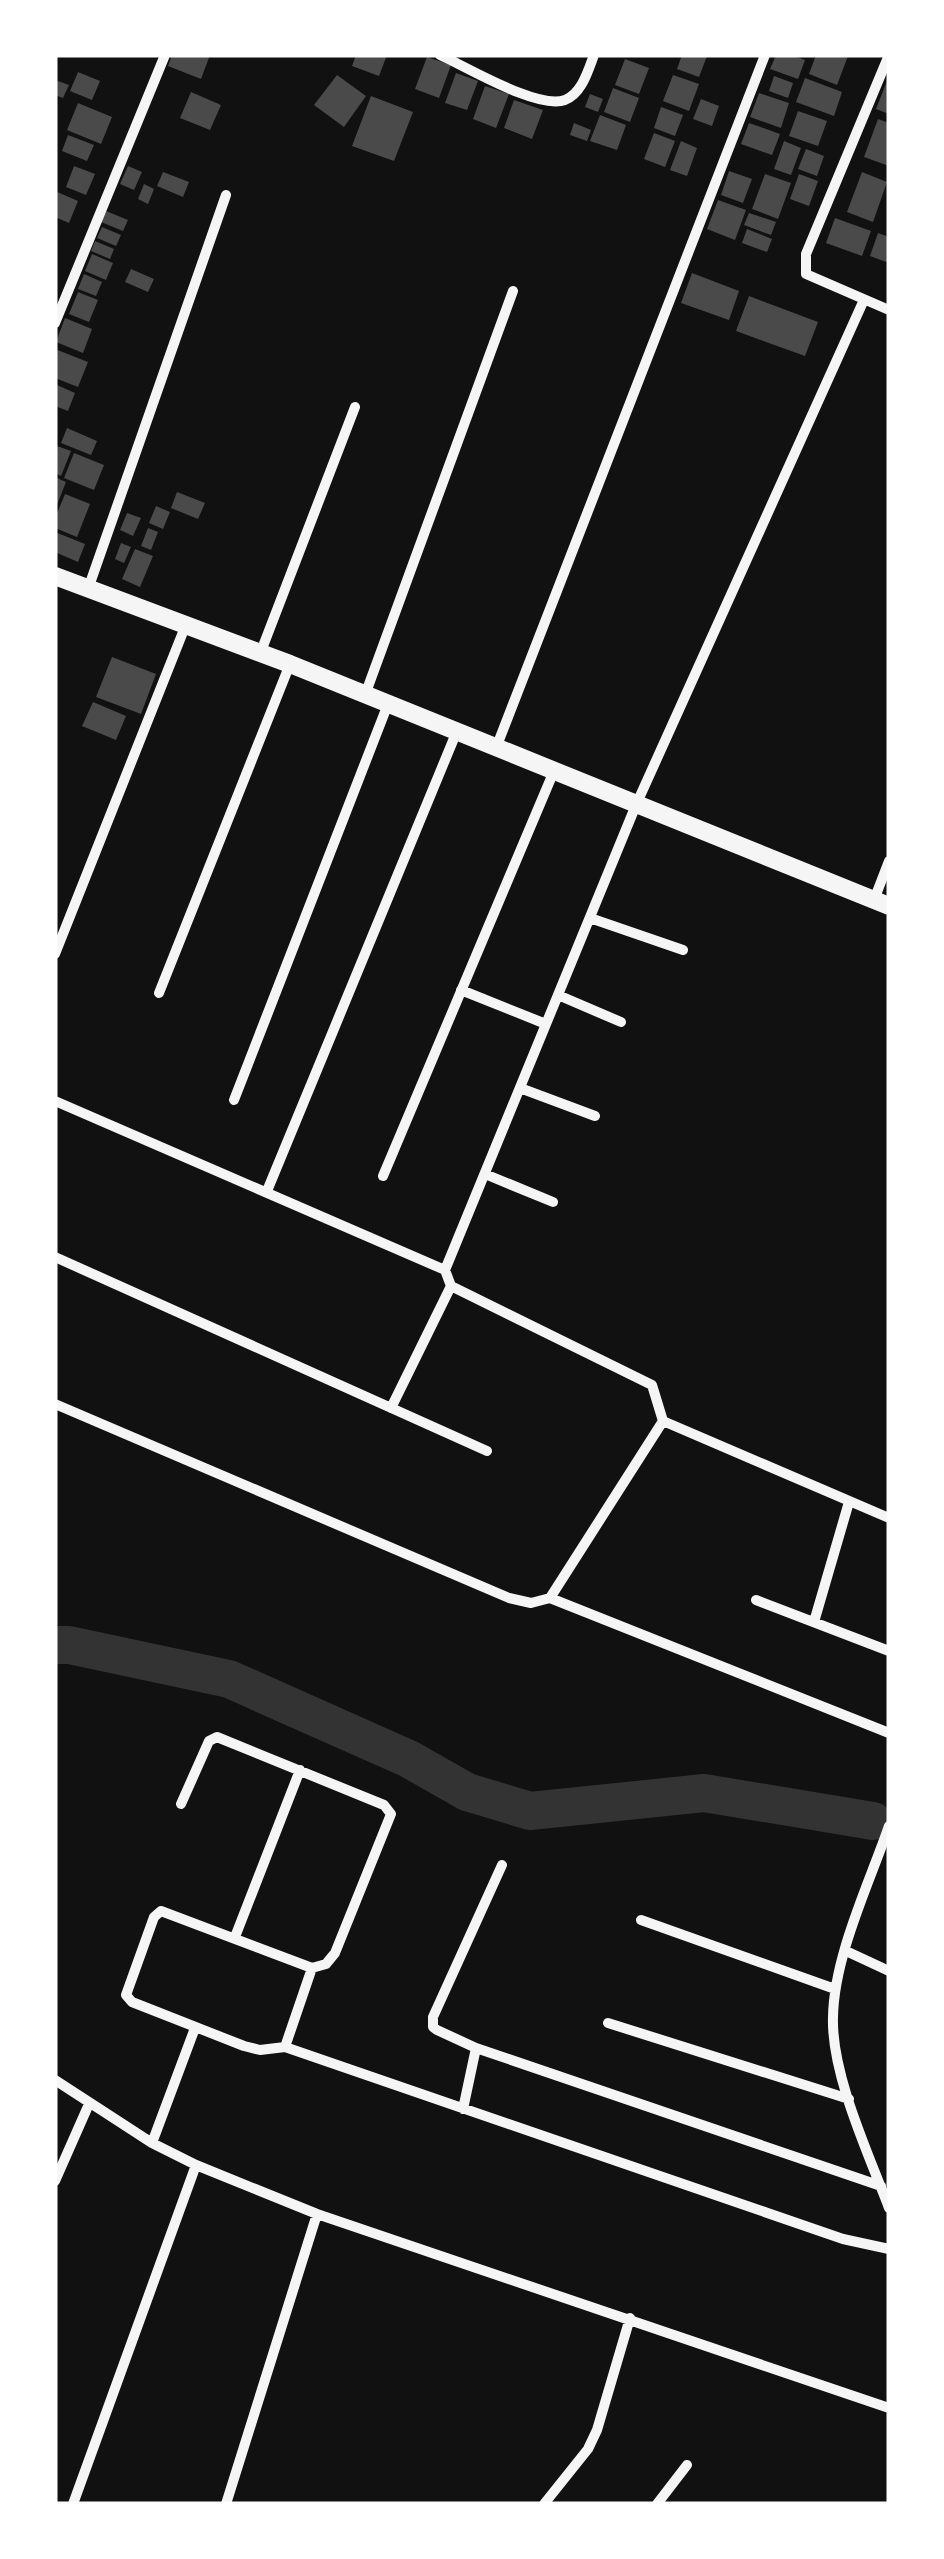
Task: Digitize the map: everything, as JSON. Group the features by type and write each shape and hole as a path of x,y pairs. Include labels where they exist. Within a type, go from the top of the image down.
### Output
{"main road":[{"path":"55,576 290,664 881,903"}],"street":[{"path":"55,323 165,55"},
{"path":"440,55 544,102 567,100 584,82 594,55"},
{"path":"496,748 765,55"},
{"path":"889,55 806,254 805,266 806,274 863,302 889,310"},
{"path":"88,589 226,195"},
{"path":"365,695 513,291"},
{"path":"391,1408 451,1286 446,1270 636,805 863,302"},
{"path":"260,654 355,407"},
{"path":"55,954 184,627"},
{"path":"160,993 290,664"},
{"path":"234,1100 388,704"},
{"path":"267,1191 457,731"},
{"path":"383,1176 554,771"},
{"path":"881,903 889,861"},
{"path":"590,918 683,950"},
{"path":"462,990 546,1024"},
{"path":"558,995 621,1022"},
{"path":"520,1088 594,1116"},
{"path":"55,1101 446,1270"},
{"path":"485,1174 553,1202"},
{"path":"55,1257 488,1451"},
{"path":"451,1286 643,1378 657,1394 664,1421 550,1598"},
{"path":"55,1404 509,1598 531,1603 550,1598 889,1732"},
{"path":"664,1421 889,1518"},
{"path":"814,1622 850,1502"},
{"path":"756,1600 889,1651"},
{"path":"181,1804 212,1738 384,1805 391,1814 326,1964 312,1968 162,1911 154,1917 126,1995 132,2002 260,2050 285,2047 844,2239 889,2249"},
{"path":"235,1937 300,1770"},
{"path":"889,1826 846,1951 835,1989 832,2020 849,2099 889,2208"},
{"path":"502,1866 432,2022 437,2030 476,2048 881,2186"},
{"path":"640,1920 835,1989"},
{"path":"846,1951 889,1972"},
{"path":"285,2047 312,1968"},
{"path":"608,2023 849,2099"},
{"path":"152,2143 195,2028"},
{"path":"463,2108 476,2048"},
{"path":"55,2080 152,2143 196,2166 317,2214 889,2408"},
{"path":"55,2181 89,2104"},
{"path":"73,2504 196,2166"},
{"path":"226,2504 317,2214"},
{"path":"544,2504 598,2430 630,2318"},
{"path":"657,2504 687,2465"}],"building":[{"path":"172,55 210,55 201,79 168,66"},
{"path":"356,55 387,55 379,76 352,66"},
{"path":"682,55 707,56 699,77 677,69"},
{"path":"776,55 805,60 798,79 770,69"},
{"path":"816,55 848,56 837,85 809,74"},
{"path":"427,57 451,65 439,98 415,89"},
{"path":"625,59 649,68 639,94 615,85"},
{"path":"78,72 100,81 92,100 70,91"},
{"path":"456,73 478,81 467,110 445,103"},
{"path":"337,75 366,96 344,127 314,105"},
{"path":"673,75 699,84 689,111 663,101"},
{"path":"774,76 793,83 788,98 769,91"},
{"path":"889,76 889,114 876,109"},
{"path":"805,78 842,92 834,116 796,102"},
{"path":"55,80 69,85 63,98 55,95"},
{"path":"485,86 509,94 496,128 473,119"},
{"path":"613,88 639,98 630,122 604,112"},
{"path":"191,92 221,105 210,130 180,118"},
{"path":"759,93 789,103 781,128 750,117"},
{"path":"590,94 603,99 598,112 585,107"},
{"path":"371,96 413,112 394,161 352,146"},
{"path":"701,99 719,106 712,126 693,119"},
{"path":"514,100 543,110 532,139 504,128"},
{"path":"78,103 112,117 101,144 67,130"},
{"path":"661,107 683,115 675,136 654,128"},
{"path":"798,111 827,121 818,146 789,136"},
{"path":"600,115 626,125 617,150 590,141"},
{"path":"878,119 889,123 889,166 864,157"},
{"path":"574,123 591,130 587,141 570,135"},
{"path":"749,123 780,134 772,155 741,144"},
{"path":"654,133 675,141 665,167 644,159"},
{"path":"68,135 94,145 87,161 62,151"},
{"path":"681,141 697,148 687,176 670,170"},
{"path":"784,141 801,148 791,175 774,169"},
{"path":"806,149 824,156 817,176 798,169"},
{"path":"74,166 95,174 86,195 66,187"},
{"path":"128,166 142,172 134,190 120,184"},
{"path":"729,171 752,179 743,203 721,195"},
{"path":"163,172 189,182 183,197 157,186"},
{"path":"862,172 887,182 873,222 847,212"},
{"path":"765,174 791,183 778,219 752,209"},
{"path":"799,174 818,181 809,206 790,199"},
{"path":"144,184 154,189 148,204 138,199"},
{"path":"55,191 78,201 69,223 55,217"},
{"path":"718,200 746,210 735,240 707,229"},
{"path":"106,211 128,220 123,231 101,222"},
{"path":"749,213 776,222 771,235 744,225"},
{"path":"835,218 871,231 862,256 826,243"},
{"path":"102,227 121,235 116,246 97,238"},
{"path":"747,229 772,239 767,252 742,243"},
{"path":"878,233 889,237 889,263 870,256"},
{"path":"95,241 114,249 110,259 91,251"},
{"path":"92,254 113,263 106,280 85,271"},
{"path":"131,269 154,279 148,292 125,282"},
{"path":"692,273 739,291 729,320 681,303"},
{"path":"84,274 102,282 96,296 78,289"},
{"path":"78,292 98,300 89,322 69,314"},
{"path":"749,296 818,322 805,356 736,331"},
{"path":"65,318 92,329 83,353 56,342"},
{"path":"55,349 88,362 78,387 55,378"},
{"path":"57,385 75,393 68,411 55,406"},
{"path":"67,428 97,441 91,455 61,443"},
{"path":"57,446 71,451 61,476 55,473"},
{"path":"74,453 104,465 94,490 64,478"},
{"path":"55,477 66,482 55,510"},
{"path":"177,492 205,503 198,519 171,508"},
{"path":"65,494 90,504 77,537 55,528"},
{"path":"156,506 170,512 163,529 149,523"},
{"path":"127,513 141,518 133,536 120,530"},
{"path":"148,528 158,532 151,550 141,546"},
{"path":"55,532 85,544 78,562 55,552"},
{"path":"121,543 131,547 124,563 115,559"},
{"path":"135,549 153,556 140,587 122,579"},
{"path":"112,657 156,674 141,714 96,697"},
{"path":"93,702 126,716 116,740 82,726"}],"waterway":[{"path":"55,1645 229,1679 409,1759 467,1792 530,1811 704,1793 873,1821"}]}
